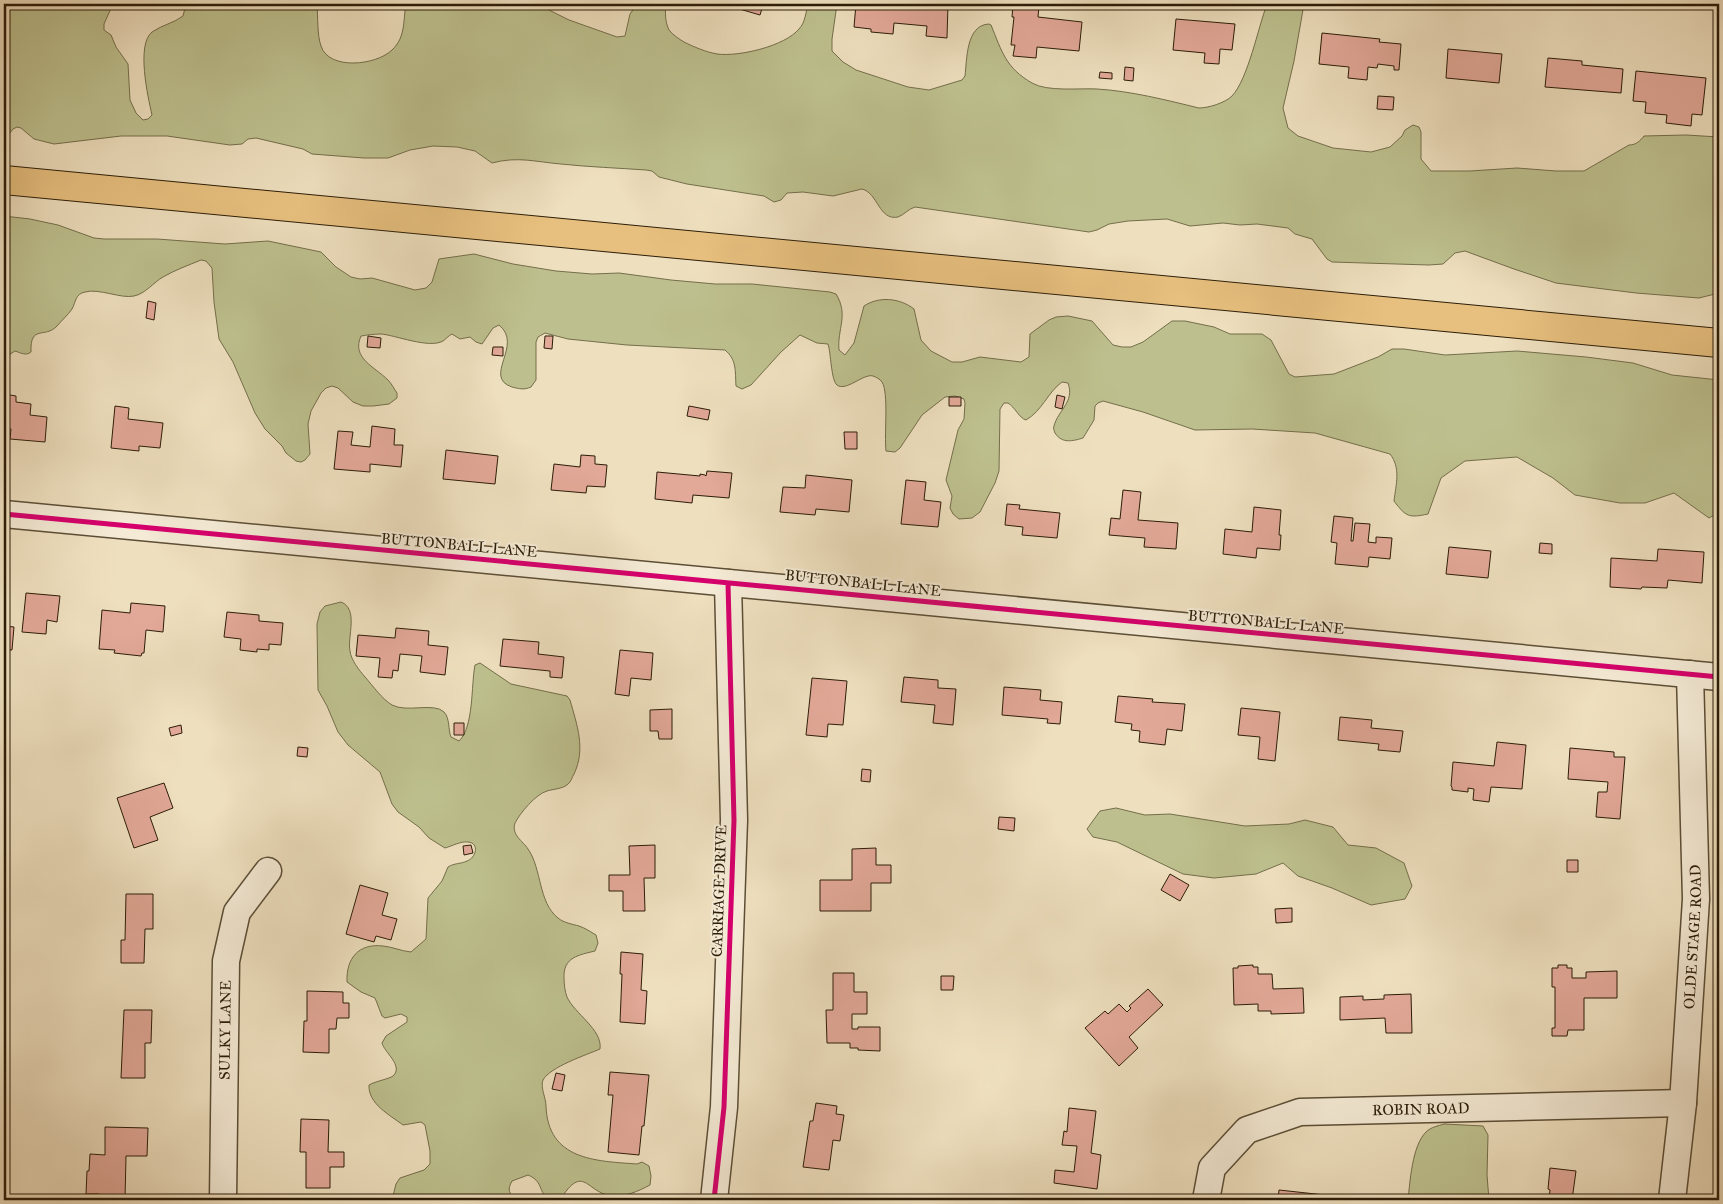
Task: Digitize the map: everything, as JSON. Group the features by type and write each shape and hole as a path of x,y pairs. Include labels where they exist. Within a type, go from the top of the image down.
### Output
{"main road":[{"path":"4,180 1719,343"}],"street":[{"name":"BUTTONBALL LANE","path":"4,514 1719,677"},
{"name":"CARRIAGE DRIVE","path":"714,1200 724,1107 734,820 728,583"},
{"name":"OLDE STAGE ROAD","path":"1672,1200 1684,1103 1696,899 1690,674"},
{"name":"SULKY LANE","path":"223,1200 226,960 237,912 268,870"},
{"name":"ROBIN ROAD","path":"1206,1200 1212,1168 1247,1130 1300,1112 1684,1103"}],"green space":[{"path":"4,4 113,4 104,24 104,30 111,35 116,47 128,64 130,100 136,113 143,120 148,119 152,115 144,72 147,39 152,32 183,16 186,4 317,4 319,36 321,46 326,54 333,59 354,63 376,59 392,50 402,34 406,4 537,4 569,20 617,37 625,36 630,14 637,4 666,4 667,24 669,30 674,35 684,42 709,52 737,54 773,45 792,35 803,24 808,4 837,4 832,51 843,62 856,70 908,87 929,90 962,80 965,76 967,52 972,36 981,26 989,24 1011,65 1023,77 1038,86 1055,89 1097,89 1123,92 1199,108 1225,101 1238,88 1248,66 1267,4 1304,4 1283,108 1288,128 1298,136 1333,148 1371,152 1390,147 1402,136 1405,130 1413,125 1419,127 1421,132 1421,159 1431,171 1517,168 1584,171 1629,145 1636,143 1644,136 1686,135 1719,137 1719,293 1699,298 1636,293 1556,283 1465,251 1455,253 1443,264 1332,262 1327,259 1312,239 1295,234 1288,228 1257,224 1223,223 1190,226 1167,219 1109,224 1089,232 915,207 898,217 892,217 882,211 872,196 862,189 833,196 803,192 787,193 781,200 774,202 764,196 687,184 659,177 652,171 646,170 527,160 492,163 475,151 457,147 433,146 410,150 388,158 364,158 312,154 303,149 256,138 248,139 242,144 230,145 167,136 121,136 54,144 34,139 17,127 4,140"},
{"path":"4,216 58,225 94,238 104,239 157,239 225,244 268,241 321,252 336,267 351,277 360,279 372,278 415,290 426,288 432,282 439,259 474,254 513,264 556,271 592,274 619,273 715,284 752,284 830,292 836,294 842,309 839,350 845,355 854,343 864,306 876,301 889,300 902,302 914,309 921,340 931,351 952,362 962,362 980,357 1021,362 1029,357 1030,334 1049,320 1068,316 1092,321 1113,345 1122,347 1131,347 1143,342 1172,321 1185,321 1214,327 1230,334 1262,334 1271,340 1289,374 1295,377 1334,374 1378,357 1392,349 1445,355 1517,351 1633,363 1672,375 1719,380 1719,488 1716,514 1709,518 1674,493 1645,503 1620,503 1575,495 1553,478 1517,457 1465,461 1441,478 1428,514 1412,516 1405,513 1394,501 1397,471 1390,454 1315,433 1252,429 1195,430 1143,412 1103,401 1095,406 1094,420 1083,438 1072,441 1061,439 1055,433 1054,426 1068,401 1070,390 1068,383 1062,382 1036,412 1026,420 1008,403 1004,403 1000,409 999,471 995,483 980,512 972,518 959,519 950,508 952,496 946,480 958,430 964,419 964,399 955,396 945,397 922,415 900,448 895,452 886,451 886,404 882,382 873,376 869,376 845,386 837,385 833,378 828,344 817,343 800,335 781,352 751,385 742,389 736,386 732,358 725,350 627,345 568,339 545,333 538,337 536,342 536,380 531,387 522,389 512,387 504,382 501,376 507,342 506,333 499,325 493,328 482,344 470,337 460,339 452,334 437,343 421,343 381,334 361,336 359,350 362,356 389,382 397,393 397,398 389,404 363,406 353,402 338,388 332,386 326,388 311,411 308,424 310,454 301,462 296,461 286,453 282,446 265,429 255,413 233,362 219,339 212,268 206,261 201,260 172,272 142,293 134,296 129,297 97,291 82,293 57,326 48,332 39,333 33,338 31,352 25,354 15,351 4,358"},
{"path":"341,602 350,611 349,645 352,658 374,688 388,702 398,707 440,709 447,717 451,737 459,741 464,735 470,716 475,665 480,663 511,684 567,696 570,700 578,728 580,746 578,765 566,786 549,790 533,800 521,814 514,827 516,834 532,857 543,894 552,911 563,921 581,927 596,935 598,943 595,951 569,961 564,971 564,980 567,997 593,1028 600,1042 600,1049 553,1071 547,1075 542,1083 549,1124 555,1137 565,1147 576,1154 590,1159 637,1164 642,1162 649,1166 650,1185 622,1196 612,1196 603,1194 580,1181 568,1189 560,1200 547,1197 538,1182 528,1175 512,1181 510,1184 510,1191 516,1200 392,1200 396,1184 400,1178 424,1170 430,1164 430,1151 425,1125 421,1122 403,1125 376,1103 370,1092 369,1085 391,1077 396,1072 395,1064 382,1043 386,1036 407,1022 407,1017 401,1014 385,1018 382,1016 375,998 361,992 347,982 347,974 351,960 360,950 367,947 383,946 411,952 426,939 428,898 442,881 448,867 465,862 473,857 475,848 472,843 465,842 445,848 429,838 419,827 398,812 392,804 380,772 348,745 338,732 318,690 317,624 320,612 325,606"},
{"path":"1116,808 1145,815 1170,814 1245,826 1289,824 1305,820 1333,827 1348,845 1376,848 1404,863 1412,886 1405,899 1371,905 1298,876 1283,863 1256,874 1214,878 1183,874 1117,842 1093,837 1087,829 1100,811"},
{"path":"1444,1124 1483,1126 1488,1135 1487,1175 1489,1200 1408,1200 1412,1164 1421,1138 1428,1130"}],"building":[{"path":"737,4 766,4 763,5 760,15 736,8"},
{"path":"856,4 948,4 947,38 926,36 927,26 894,23 893,34 871,32 871,29 854,27"},
{"path":"1013,4 1039,6 1038,17 1082,22 1079,51 1037,47 1036,58 1013,56 1015,45 1011,45 1014,17 1012,17"},
{"path":"1176,19 1235,24 1232,50 1220,49 1219,64 1204,63 1205,53 1173,50"},
{"path":"1322,33 1380,39 1379,42 1401,44 1399,70 1394,70 1394,66 1378,64 1377,68 1368,67 1367,80 1348,78 1349,67 1319,64"},
{"path":"1448,49 1502,54 1499,83 1446,78"},
{"path":"1548,58 1582,61 1582,65 1623,69 1621,93 1545,87"},
{"path":"1125,67 1134,68 1133,81 1124,80"},
{"path":"1636,71 1706,78 1702,115 1692,114 1691,126 1666,123 1667,115 1645,113 1646,102 1633,101"},
{"path":"1100,72 1112,73 1112,79 1099,78"},
{"path":"1378,96 1394,97 1393,110 1377,109"},
{"path":"148,301 156,303 154,320 146,318"},
{"path":"368,336 381,338 380,348 367,347"},
{"path":"545,336 553,336 552,349 544,348"},
{"path":"493,347 503,347 503,356 492,355"},
{"path":"4,394 16,396 16,402 31,404 30,415 47,417 45,442 10,439 11,429 4,428"},
{"path":"1057,395 1065,397 1062,409 1055,407"},
{"path":"949,397 961,397 961,406 949,406"},
{"path":"115,406 129,408 128,419 163,423 160,448 139,446 139,451 111,448"},
{"path":"689,406 710,410 708,420 687,416"},
{"path":"372,426 395,429 394,445 403,445 401,467 370,464 370,472 334,469 338,431 353,432 351,445 370,447"},
{"path":"844,432 857,432 857,449 845,449"},
{"path":"446,450 498,456 495,484 443,479"},
{"path":"581,455 595,456 595,464 607,465 605,487 587,486 586,493 551,490 554,464 580,467"},
{"path":"707,471 732,473 729,498 693,495 692,503 655,499 657,472 700,476 700,474 706,476"},
{"path":"806,475 852,480 849,512 816,509 815,515 780,512 783,487 805,488"},
{"path":"906,480 926,482 924,500 941,502 938,527 901,524"},
{"path":"1123,490 1141,492 1138,520 1178,523 1176,549 1144,547 1145,538 1109,535 1111,518 1120,519"},
{"path":"1007,504 1020,505 1019,509 1060,513 1057,538 1022,535 1023,527 1005,525"},
{"path":"1254,507 1281,510 1280,550 1257,548 1256,558 1223,554 1225,529 1252,532"},
{"path":"1334,516 1353,518 1351,541 1353,541 1355,523 1370,524 1368,542 1376,543 1376,537 1392,538 1390,559 1369,557 1368,567 1335,564 1337,543 1331,542"},
{"path":"1540,543 1552,544 1552,554 1539,553"},
{"path":"1449,547 1491,551 1488,578 1446,574"},
{"path":"1658,549 1704,552 1702,583 1668,580 1667,588 1610,587 1611,558 1657,561"},
{"path":"26,593 60,596 57,622 47,620 46,634 22,632"},
{"path":"131,603 165,606 163,632 146,630 144,653 141,656 114,653 115,650 99,649 102,610 130,613"},
{"path":"227,612 259,615 259,621 283,623 281,645 269,644 269,650 257,649 257,652 240,650 241,639 224,637"},
{"path":"4,626 14,627 12,650 4,650"},
{"path":"396,628 429,631 428,645 448,647 445,675 420,672 422,656 400,654 398,671 393,670 392,678 378,677 380,658 356,656 358,635 395,638"},
{"path":"503,639 539,642 538,654 564,657 562,678 550,677 550,671 500,666"},
{"path":"620,650 653,653 651,680 631,678 629,696 615,694"},
{"path":"904,677 938,680 938,688 956,689 953,725 933,723 935,705 901,702"},
{"path":"812,678 847,681 843,725 828,724 827,737 806,735"},
{"path":"1004,687 1041,690 1040,700 1062,702 1060,724 1047,723 1048,719 1002,715"},
{"path":"1118,696 1153,699 1152,702 1185,704 1182,731 1167,729 1165,745 1139,742 1140,731 1131,730 1132,724 1115,722"},
{"path":"1241,708 1280,712 1275,761 1258,759 1260,737 1238,735"},
{"path":"672,709 672,739 659,739 658,731 650,731 650,710"},
{"path":"1340,717 1372,720 1371,728 1403,731 1400,752 1378,750 1379,744 1338,740"},
{"path":"454,723 464,723 464,735 454,735"},
{"path":"181,725 182,733 171,736 169,728"},
{"path":"1497,742 1526,745 1522,789 1491,787 1489,802 1473,800 1474,789 1468,788 1468,792 1452,790 1453,762 1494,766"},
{"path":"298,747 308,748 307,757 297,756"},
{"path":"1570,748 1614,752 1614,757 1625,757 1620,819 1596,817 1598,792 1607,792 1608,782 1568,779"},
{"path":"862,769 871,770 870,782 861,781"},
{"path":"164,783 173,808 150,817 158,840 134,848 117,798"},
{"path":"999,817 1015,818 1014,831 998,829"},
{"path":"471,845 473,853 464,855 463,846"},
{"path":"655,845 655,878 644,878 645,911 623,911 623,891 609,891 609,875 630,875 629,846"},
{"path":"876,848 876,865 891,865 891,883 871,883 871,911 820,911 820,880 852,880 852,849"},
{"path":"1567,860 1578,860 1578,872 1567,872"},
{"path":"1170,874 1189,885 1180,901 1161,890"},
{"path":"360,885 388,893 382,915 397,919 391,940 376,936 374,942 346,934"},
{"path":"126,894 153,894 153,929 145,929 144,963 121,963 121,940 125,940"},
{"path":"1292,908 1292,922 1276,923 1275,909"},
{"path":"621,952 643,954 641,990 647,991 645,1024 620,1022"},
{"path":"1253,965 1253,967 1258,967 1258,974 1272,974 1273,989 1303,988 1304,1013 1271,1014 1271,1011 1258,1011 1258,1004 1234,1005 1233,968"},
{"path":"1558,965 1567,965 1567,968 1572,968 1572,978 1586,978 1586,972 1617,971 1617,998 1584,998 1584,1030 1568,1030 1567,1036 1552,1036 1552,1028 1555,1028 1555,987 1552,987 1552,968 1558,968"},
{"path":"833,973 854,973 854,992 867,992 867,1014 852,1014 852,1029 858,1029 858,1027 880,1027 880,1051 850,1048 850,1043 827,1043 826,1010 833,1010"},
{"path":"941,976 954,976 953,990 941,990"},
{"path":"1148,989 1163,1005 1129,1037 1138,1048 1119,1066 1085,1028 1105,1011 1108,1014 1119,1004 1127,1012 1131,1008 1129,1006"},
{"path":"307,991 343,992 343,1003 349,1003 349,1018 337,1018 336,1029 329,1029 329,1053 303,1052 304,1021 307,1021"},
{"path":"1411,994 1412,1033 1386,1033 1385,1018 1340,1020 1340,997 1363,996 1363,1000 1384,999 1384,995"},
{"path":"124,1010 152,1010 151,1043 145,1043 145,1078 121,1078"},
{"path":"610,1072 649,1075 639,1155 608,1152 613,1095 608,1095"},
{"path":"556,1073 565,1075 562,1091 552,1089"},
{"path":"816,1103 837,1106 836,1114 844,1115 840,1141 833,1140 829,1170 803,1167 810,1121 813,1121"},
{"path":"1069,1108 1096,1111 1091,1153 1101,1155 1097,1189 1054,1183 1055,1170 1074,1172 1077,1146 1062,1145 1064,1131 1067,1132"},
{"path":"301,1119 329,1120 328,1152 344,1152 344,1167 330,1167 330,1188 306,1188 306,1152 300,1152"},
{"path":"105,1127 148,1128 147,1156 126,1156 125,1200 99,1200 99,1194 86,1194 90,1154 105,1155"},
{"path":"1550,1168 1576,1171 1572,1200 1549,1200"},
{"path":"1279,1190 1334,1196 1334,1200 1278,1200"}],"cycle path":[{"path":"4,514 1719,677"},
{"path":"714,1200 724,1107 734,820 728,583"}]}
